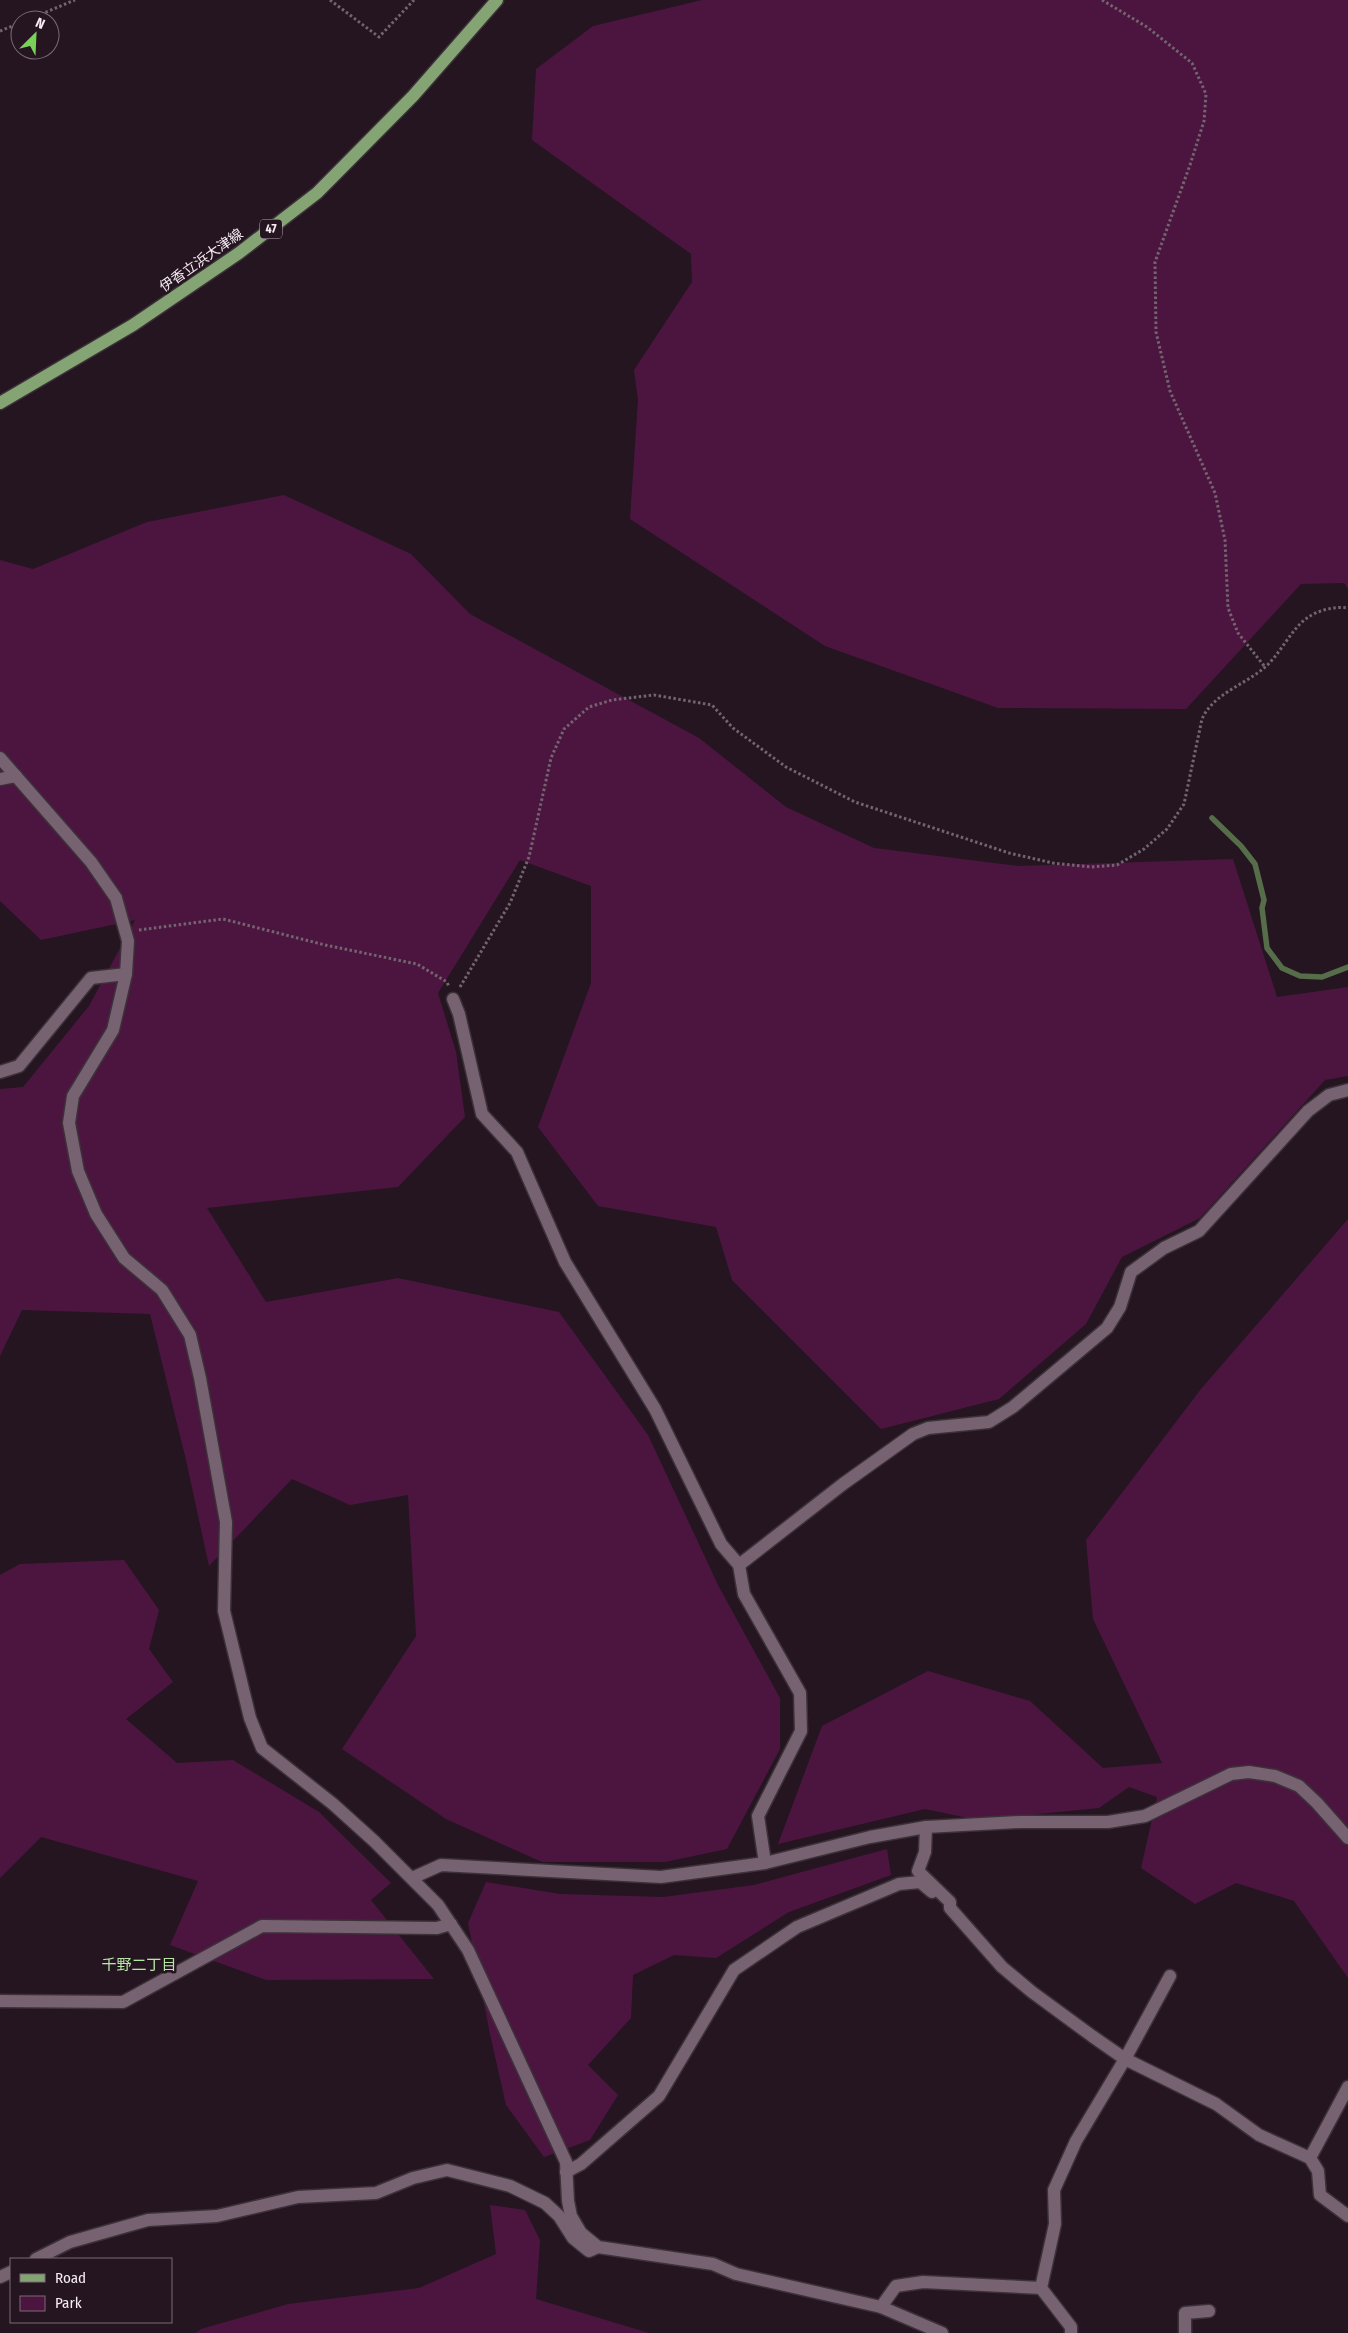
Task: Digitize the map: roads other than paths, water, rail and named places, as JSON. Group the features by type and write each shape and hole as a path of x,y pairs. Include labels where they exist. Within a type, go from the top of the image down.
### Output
{"main road":[{"name":"伊香立浜大津線","path":"0,403 133,325 239,252 317,193 414,96 497,0"}],"street":[{"path":"0,758 91,862 116,898 126,932 128,941 126,974 113,1030 73,1096 69,1123 78,1171 96,1214 124,1258 162,1290 190,1335 200,1378 226,1522 224,1611 250,1718 262,1748 333,1804 412,1878 438,1905 451,1924 468,1950 566,2162 568,2201 571,2216 581,2233 598,2247 712,2264 736,2274 881,2306 942,2333"},
{"path":"0,779 16,776"},
{"path":"0,1072 19,1066 91,978 126,974"},
{"path":"453,999 459,1014 482,1114 517,1152 565,1262 655,1409 721,1544 739,1565 744,1594 800,1694 801,1731 758,1816 765,1863"},
{"path":"739,1565 843,1484 913,1434 928,1428 989,1422 1013,1407 1107,1328 1120,1306 1131,1272 1164,1248 1199,1230 1308,1111 1329,1095 1348,1090"},
{"path":"412,1878 442,1865 662,1877 765,1863 870,1837 926,1827 1020,1822 1108,1822 1145,1816 1231,1774 1249,1772 1275,1776 1299,1786 1317,1802 1348,1838"},
{"path":"926,1827 925,1852 918,1871 950,1902 950,1908"},
{"path":"566,2172 580,2164 659,2096 734,1970 797,1927 899,1884 920,1882 950,1908 1002,1967 1032,1992 1125,2058 1216,2104 1259,2135 1310,2158 1318,2171 1320,2195 1348,2216"},
{"path":"0,2001 123,2002 262,1926 437,1928 451,1924"},
{"path":"1071,2333 1071,2328 1041,2288 1054,2224 1054,2190 1076,2141 1170,1976"},
{"path":"1310,2158 1348,2087"},
{"path":"38,2258 70,2242 148,2220 217,2216 298,2197 376,2193 412,2178 446,2170 510,2186 545,2203 559,2216 573,2238 589,2251 598,2247"},
{"path":"881,2306 896,2286 923,2282 1041,2288"},
{"path":"1185,2333 1185,2313 1209,2311"}],"waterway":[{"path":"1212,818 1241,846 1255,864 1264,900 1262,908 1267,948 1282,968 1300,976 1322,977 1348,967"}],"district":[{"name":"千野二丁目","path":"139,1965"}]}
